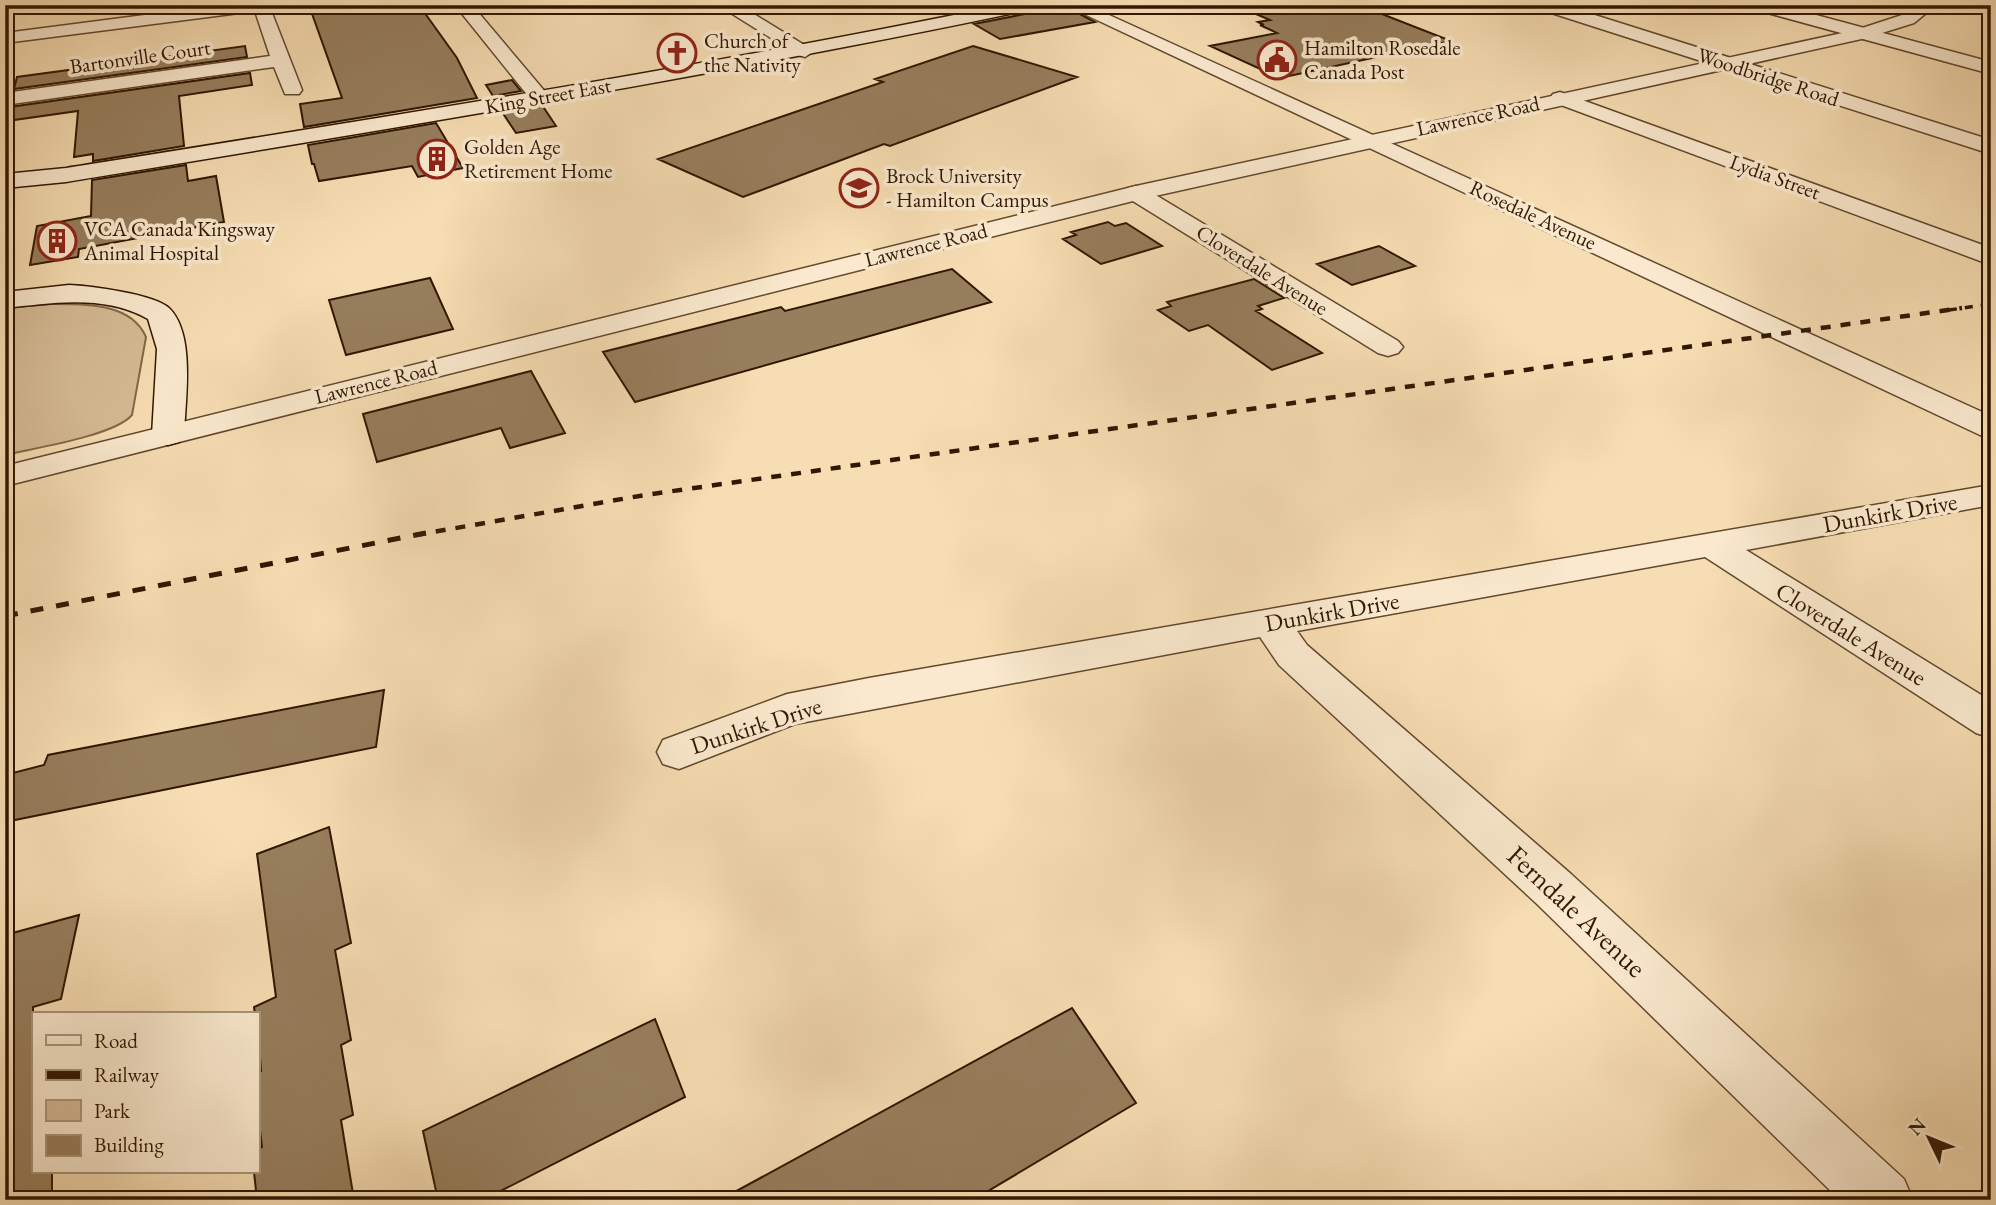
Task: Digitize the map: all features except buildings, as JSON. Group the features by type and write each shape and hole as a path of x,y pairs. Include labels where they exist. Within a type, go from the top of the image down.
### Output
{"street":[{"path":"5,38 34,26 262,5 292,90"},
{"path":"463,5 540,98"},
{"path":"726,5 805,51"},
{"name":"King Street East","path":"5,181 66,175 540,98 805,51 1029,5"},
{"name":"Rosedale Avenue","path":"1073,5 1991,428"},
{"name":"Woodbridge Road","path":"1545,5 1991,147"},
{"path":"1759,5 1991,68"},
{"name":"Lawrence Road","path":"5,476 1136,193 1860,34 1908,19 1928,5"},
{"name":"Bartonville Court","path":"5,99 281,60"},
{"name":"Lydia Street","path":"1560,98 1991,257"},
{"name":"King Street East","path":"5,189 66,175"},
{"name":"Cloverdale Avenue","path":"1136,193 1388,347"},
{"path":"5,300 69,293 95,295 136,303 159,314 166,326 172,349 168,435"},
{"name":"Dunkirk Drive","path":"679,752 799,708 869,693 1991,495"},
{"name":"Cloverdale Avenue","path":"1712,545 1991,722"},
{"name":"Ferndale Avenue","path":"1272,623 1293,655 1554,889 1883,1200"}],"green space":[{"path":"50,304 105,307 129,317 139,326 146,337 132,415 109,429 92,435 5,455 5,308"}],"railway":[{"path":"1949,310 1991,304"},
{"path":"416,535 645,495 1962,308"},
{"path":"5,616 426,533"}],"place":[{"name":"Church of the Nativity","path":"677,53"},
{"name":"Hamilton Rosedale Canada Post","path":"1277,60"},
{"name":"Golden Age Retirement Home","path":"437,159"},
{"name":"Brock University - Hamilton Campus","path":"859,188"},
{"name":"VCA Canada Kingsway Animal Hospital","path":"57,241"}]}
